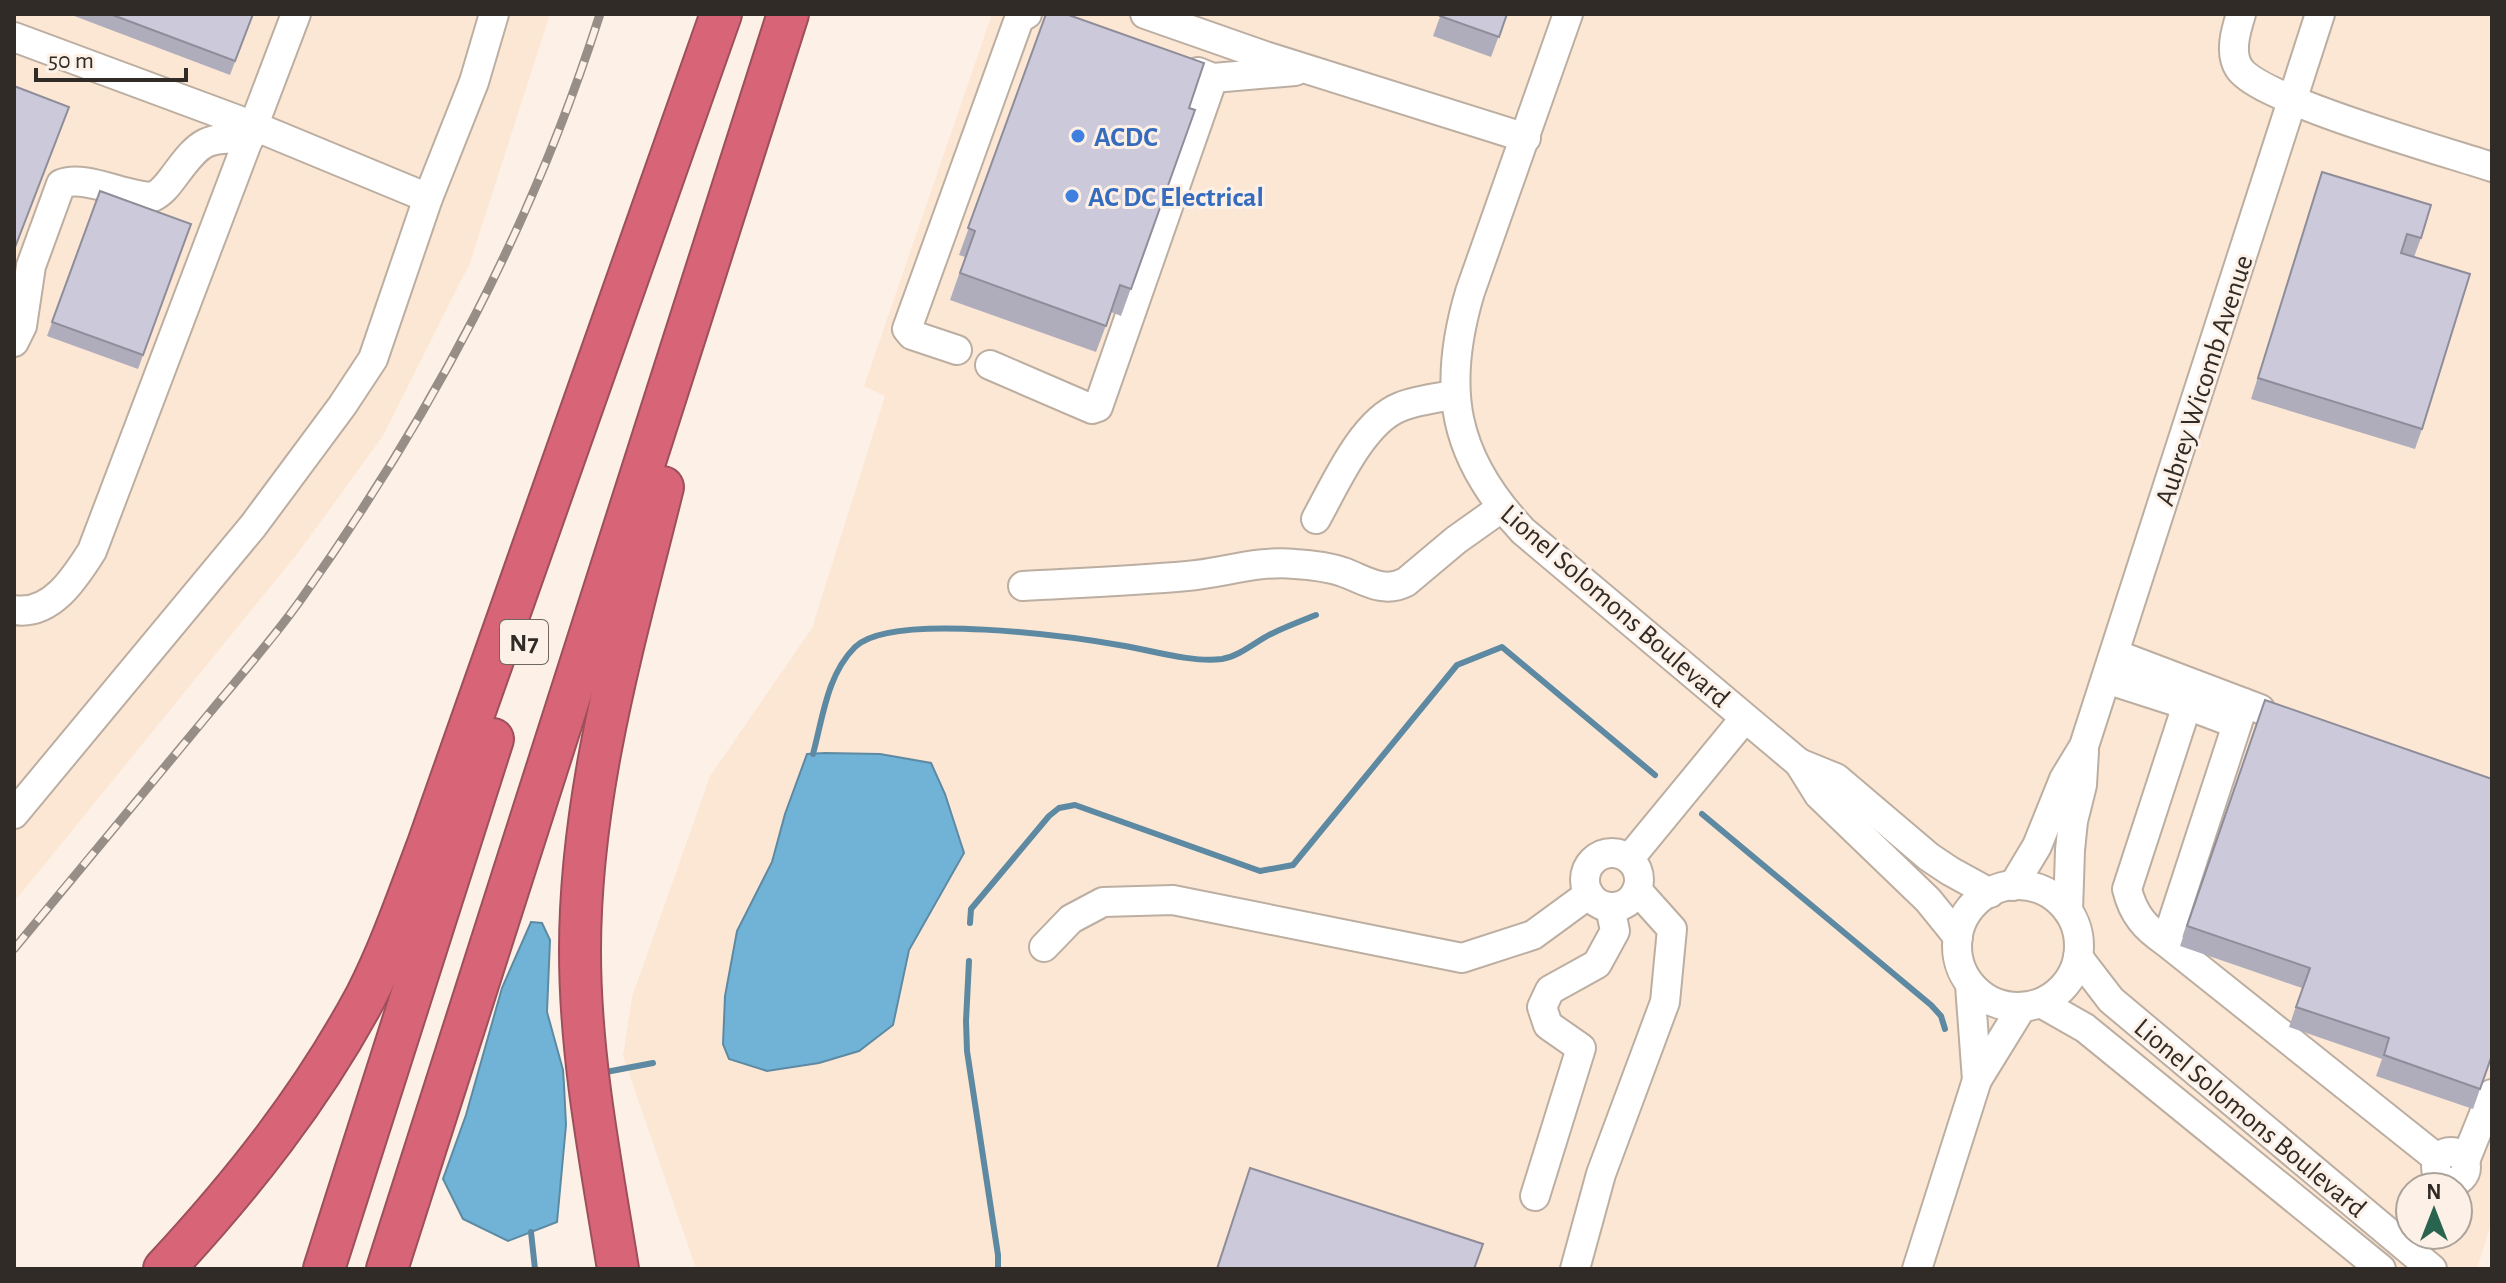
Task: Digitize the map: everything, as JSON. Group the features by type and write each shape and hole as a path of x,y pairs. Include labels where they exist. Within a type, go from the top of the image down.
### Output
{"highway":[{"path":"164,1269 250,1172 296,1111 367,993 428,844 723,14"},
{"name":"N7","path":"324,1269 723,14"},
{"name":"N7","path":"387,1269 788,14"},
{"path":"618,1269 585,1061 580,950 586,836 599,747 694,358 729,198"}],"street":[{"path":"14,610 47,604 62,593 92,551 296,14"},
{"path":"14,814 253,526 368,366 381,338 428,198 474,82 494,14"},
{"path":"1145,14 1307,70 1526,138"},
{"name":"Lionel Solomons Boulevard","path":"1568,14 1459,330 1455,395 1465,442 1474,466 1501,508 1523,531 1799,763 1836,778 1929,857 1950,871 2001,890"},
{"path":"2241,14 2234,50 2237,66 2249,80 2293,101 2492,167"},
{"name":"Aubrey Wicomb Avenue","path":"2001,890 2037,846 2064,779 2084,746 2320,14"},
{"path":"957,350 912,335 907,329 1019,19 1036,16"},
{"path":"14,37 428,198"},
{"path":"1179,65 1213,78 1307,70"},
{"path":"990,365 1092,409 1098,407 1213,78"},
{"path":"14,342 22,326 31,266 61,184 78,180 130,195 153,197 168,184 196,149 209,140 252,132"},
{"path":"1316,519 1347,462 1367,433 1385,416 1397,407 1455,395"},
{"path":"1023,586 1190,576 1256,564 1292,563 1325,567 1369,584 1397,587 1501,508"},
{"path":"2111,667 2187,705 2288,718"},
{"path":"2111,667 2241,714"},
{"path":"2187,705 2127,889 2139,919 2150,931 2451,1160 2492,1094"},
{"path":"2166,942 2241,714"},
{"path":"1629,859 1745,718"},
{"name":"Aubrey Wicomb Avenue","path":"2068,911 2070,850 2082,785 2084,746"},
{"name":"Lionel Solomons Boulevard","path":"1799,763 1819,795 1928,900 1958,937"},
{"path":"14,772 40,783"},
{"path":"1044,947 1071,919 1103,902 1173,900 1462,958 1533,935 1599,901 1626,903 1637,890 1638,873 1629,859 1622,855 1605,854 1591,863 1585,878 1599,901 1615,931 1597,964 1550,990 1542,1007 1548,1025 1581,1048 1535,1196"},
{"path":"2040,889 2058,900 2068,911 2079,936 2078,957 2071,977 2057,993 2031,1005 2002,1006 1985,998 1970,985 1960,968 1956,949 1958,930 1967,912 1980,898 2001,890 2040,889"},
{"path":"1575,1269 1601,1174 1665,1002 1672,929 1637,890"},
{"name":"Lionel Solomons Boulevard","path":"2078,957 2111,1000 2432,1269"},
{"path":"1970,985 1977,1080"},
{"path":"1917,1269 1977,1080 2031,1005"},
{"name":"Lionel Solomons Boulevard","path":"2031,1005 2085,1028 2381,1269"}],"shaded area":[{"path":"14,14 550,14 470,263 383,436 298,553 14,902"},
{"path":"992,14 2492,14 2492,1221 2477,1269 696,1269 623,1056 632,997 710,776 812,628 885,396 864,386"}],"water":[{"path":"807,754 880,754 931,763 945,794 964,853 909,950 893,1025 859,1051 819,1063 767,1071 729,1059 723,1044 725,996 737,931 772,862 785,814"},
{"path":"531,922 542,923 550,940 547,1012 563,1070 566,1125 557,1222 508,1241 463,1219 443,1179 466,1115 502,988"}],"building":[{"path":"110,14 253,14 235,61"},
{"name":"AC DC Electrical","path":"1046,14 1066,14 1204,63 1189,108 1195,110 1131,289 1120,285 1106,326 960,273 975,231 968,228"},
{"path":"1441,14 1507,14 1499,37"},
{"path":"14,86 69,107 14,250"},
{"path":"2322,172 2431,205 2421,238 2407,234 2401,253 2470,274 2422,429 2258,378"},
{"path":"100,191 191,224 143,355 52,322"},
{"path":"2265,700 2492,779 2492,1055 2480,1089 2384,1055 2389,1038 2296,1007 2310,968 2187,926"},
{"path":"1250,1168 1483,1244 1474,1269 1217,1269"}],"waterway":[{"path":"813,754 827,697 838,670 855,647 875,636 905,630 943,628 1027,633 1211,660 1235,655 1271,634 1316,615"},
{"path":"970,923 971,909 1049,816 1059,808 1075,805 1260,871 1293,865 1457,665 1502,647 1655,775"},
{"path":"1702,814 1931,1005 1941,1016 1945,1029"},
{"path":"969,961 967,1051 998,1269"},
{"path":"606,1072 653,1063"},
{"path":"531,1232 535,1269"}],"railway":[{"path":"14,949 279,628 393,460 474,318 510,244 543,170 600,14"}],"place":[{"name":"ACDC","path":"1078,136"},
{"name":"AC DC Electrical","path":"1072,196"}]}
